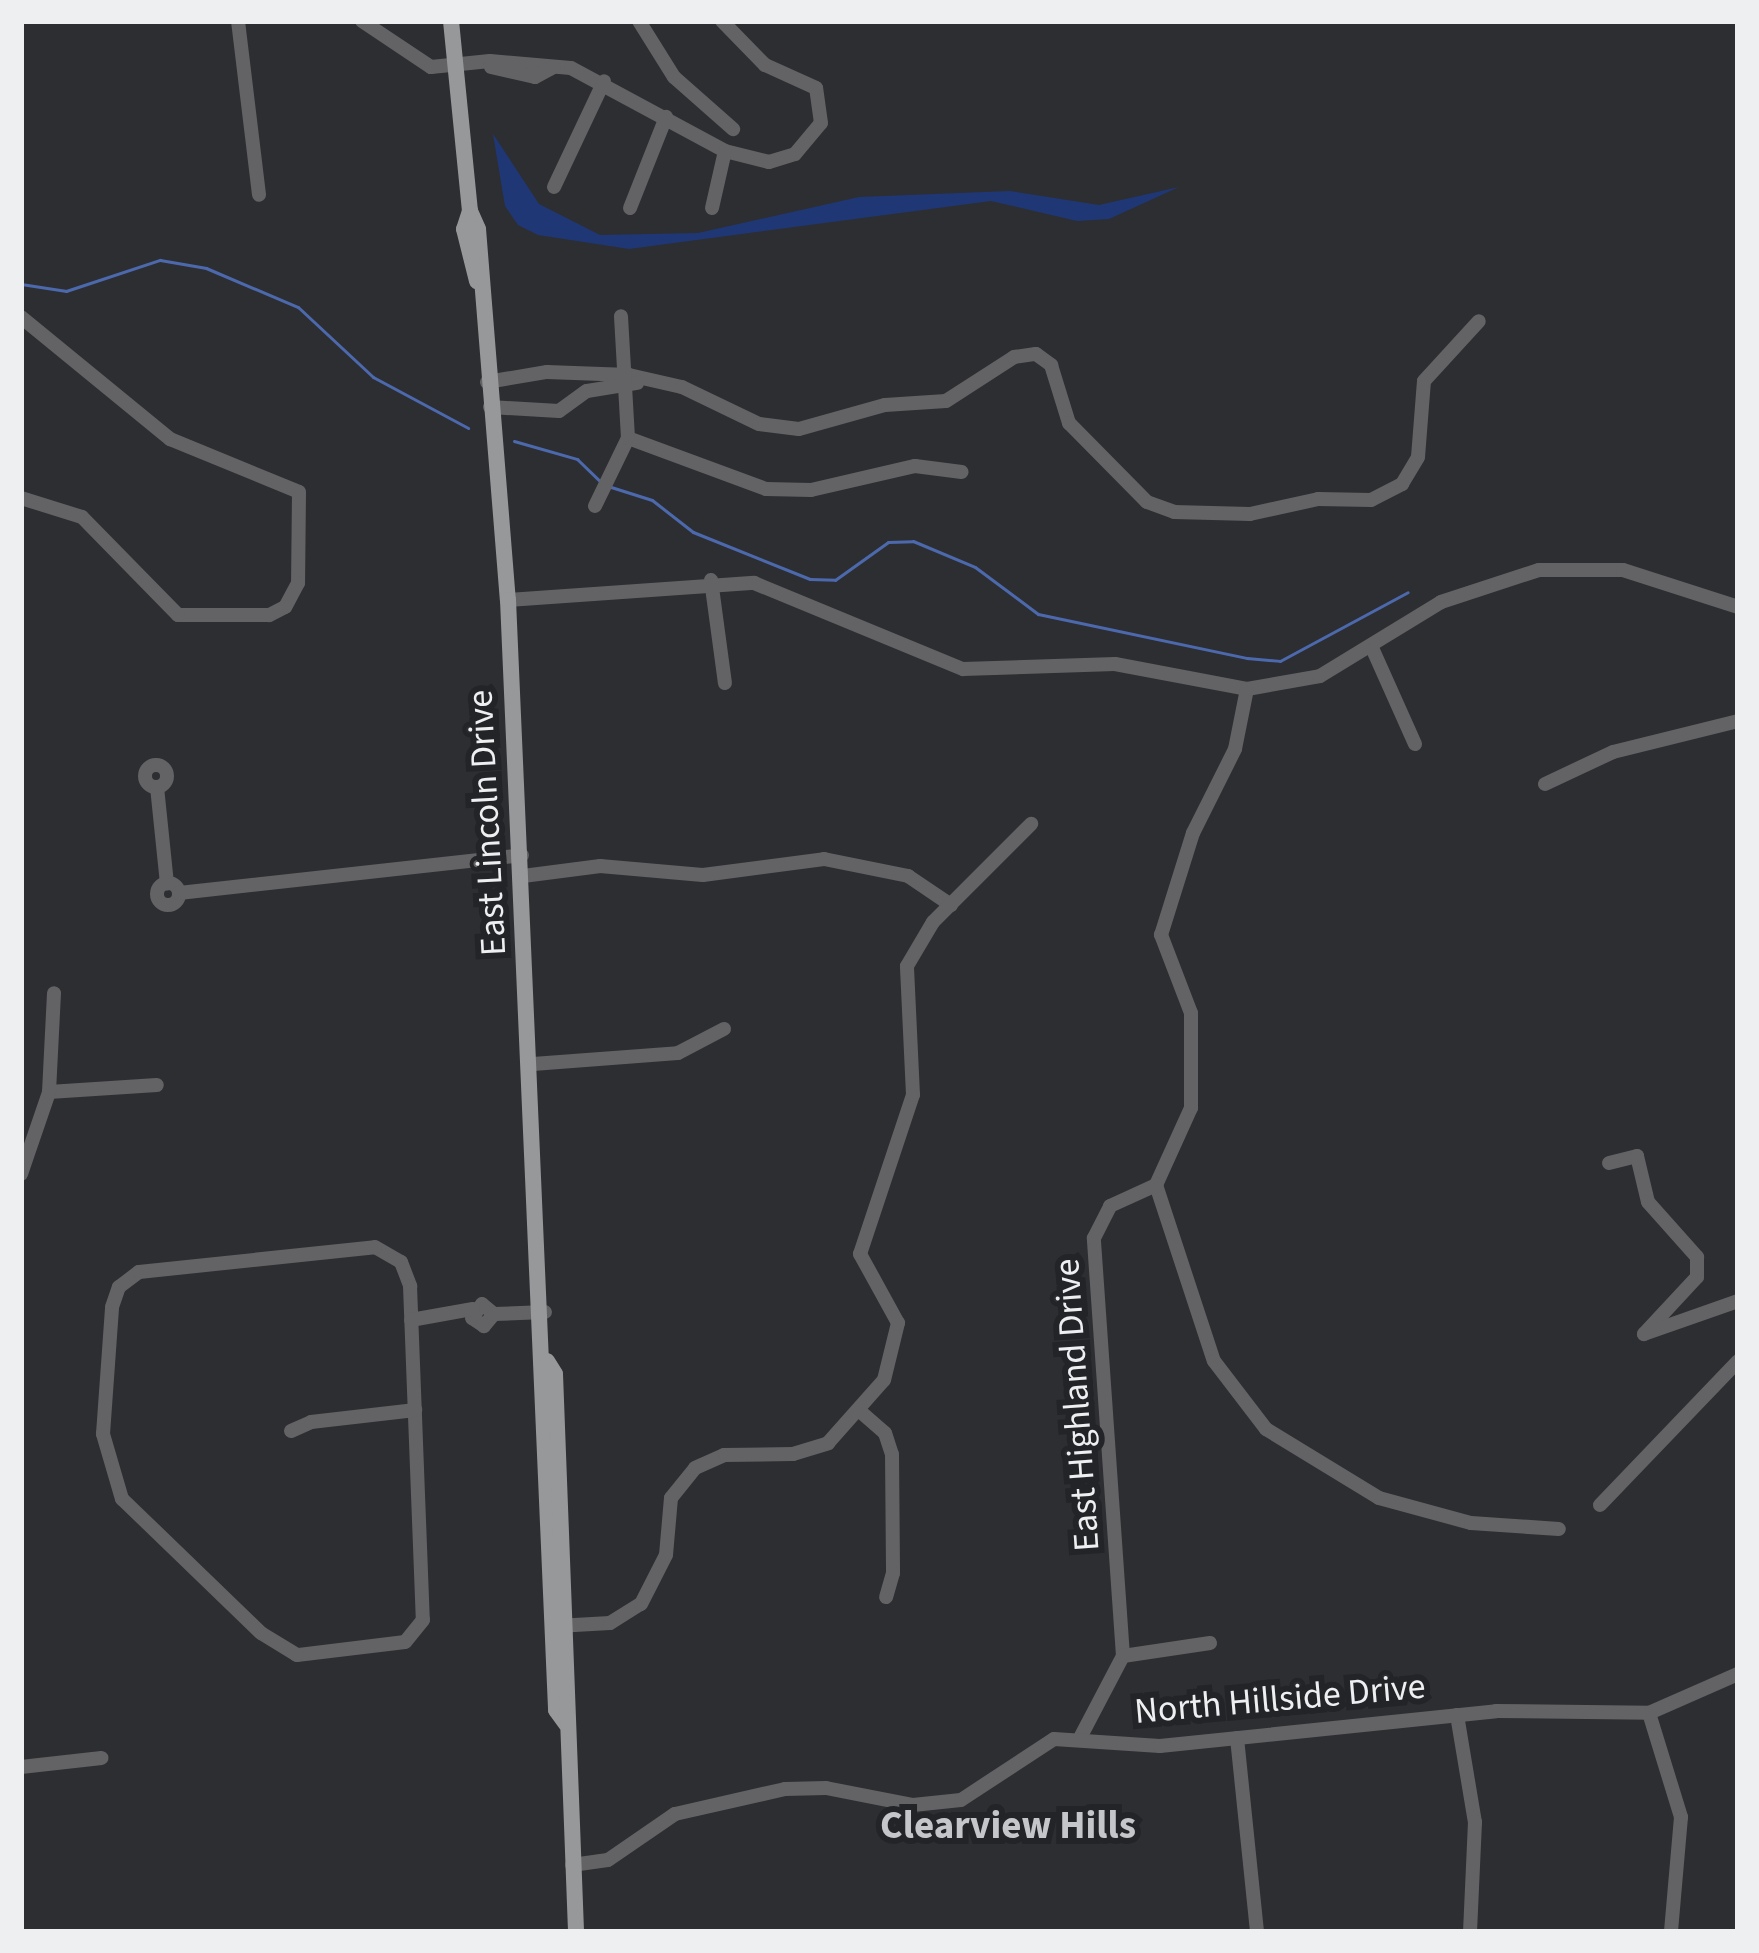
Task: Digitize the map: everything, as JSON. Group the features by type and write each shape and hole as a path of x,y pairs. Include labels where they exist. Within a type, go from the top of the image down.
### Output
{"main road":[{"name":"East Lincoln Drive","path":"452,31 473,64 470,211 464,229 477,281 508,600 547,1361 541,1374 561,1626 556,1710 566,1724 576,1932"}],"street":[{"path":"238,21 259,195"},
{"path":"362,21 431,67 473,64 604,81 725,151 769,162 795,154 817,134 823,109 816,88 765,65 722,21"},
{"path":"638,21 708,111 734,129"},
{"path":"473,64 513,73 524,85 549,71"},
{"path":"554,187 604,81"},
{"path":"690,134 708,111"},
{"path":"630,208 666,117"},
{"path":"712,208 725,151"},
{"path":"598,500 628,438 629,380 621,316"},
{"path":"21,317 170,439 299,492 293,597 269,615 224,620 178,615 148,592 92,525 21,498"},
{"path":"487,382 535,375 652,380 759,424 799,429 885,405 946,400 1014,358 1036,354 1051,364 1064,418 1136,494 1174,512 1250,514 1318,499 1371,500 1402,484 1418,457 1424,380 1479,321"},
{"path":"535,375 538,406"},
{"path":"490,407 538,406 559,411 587,391 629,380"},
{"path":"628,438 766,488 811,490 915,466 962,472"},
{"path":"508,600 711,580 781,590 963,669 1115,664 1247,689 1320,676 1373,650 1456,596 1552,568 1646,574 1738,607"},
{"path":"711,580 725,683"},
{"path":"1373,650 1415,744"},
{"path":"1247,689 1235,749 1193,833 1161,934 1191,1013 1191,1108 1156,1185 1214,1361 1266,1429 1379,1498 1471,1523 1559,1529"},
{"path":"1545,784 1613,752 1738,721"},
{"path":"157,787 173,888 522,855"},
{"path":"561,1626 610,1623 641,1604 666,1555 670,1498 695,1468 724,1455 809,1451 862,1413 898,1343 893,1306 860,1254 913,1095 907,966 950,904 1031,824"},
{"path":"523,876 600,866 703,875 824,859 908,876 950,904"},
{"path":"21,1174 50,1092 54,993"},
{"path":"532,1064 678,1053 724,1029"},
{"path":"50,1092 157,1084"},
{"path":"1609,1163 1637,1156 1648,1202 1693,1248 1700,1271 1644,1334 1738,1301"},
{"name":"East Highland Drive","path":"1123,1656 1094,1238 1110,1206 1156,1185"},
{"path":"358,1248 392,1254 407,1272 411,1320 425,1611 418,1629 386,1647 316,1656 281,1648 122,1499 103,1434 119,1287 146,1270 358,1248"},
{"path":"411,1320 473,1316 485,1305 494,1315 544,1312"},
{"path":"1600,1504 1738,1361"},
{"path":"291,1431 311,1422 416,1411"},
{"path":"862,1413 885,1433 892,1454 893,1573 886,1597"},
{"path":"1081,1736 1123,1656 1210,1643"},
{"name":"North Hillside Drive","path":"572,1865 608,1861 675,1814 785,1789 943,1804 982,1791 1032,1748 1081,1736 1160,1747 1456,1714 1648,1713 1738,1674"},
{"path":"1648,1713 1682,1817 1671,1932"},
{"path":"1456,1714 1475,1822 1470,1932"},
{"path":"1237,1738 1257,1932"},
{"path":"21,1767 101,1758"}],"shaded area":[{"path":"493,134 539,204 600,235 698,233 859,197 1010,191 1099,205 1179,187 1109,219 1077,221 991,201 629,249 538,235 518,225 505,206"}],"waterway":[{"path":"21,284 66,291 160,260 206,268 298,307 373,377 468,428"},
{"path":"514,441 577,459 602,483"},
{"path":"611,487 652,500 693,532 810,579 835,580 888,542 913,541 975,567 1038,614 1247,658 1280,661 1408,592"}],"district":[{"name":"Clearview Hills","path":"1008,1826"}]}
